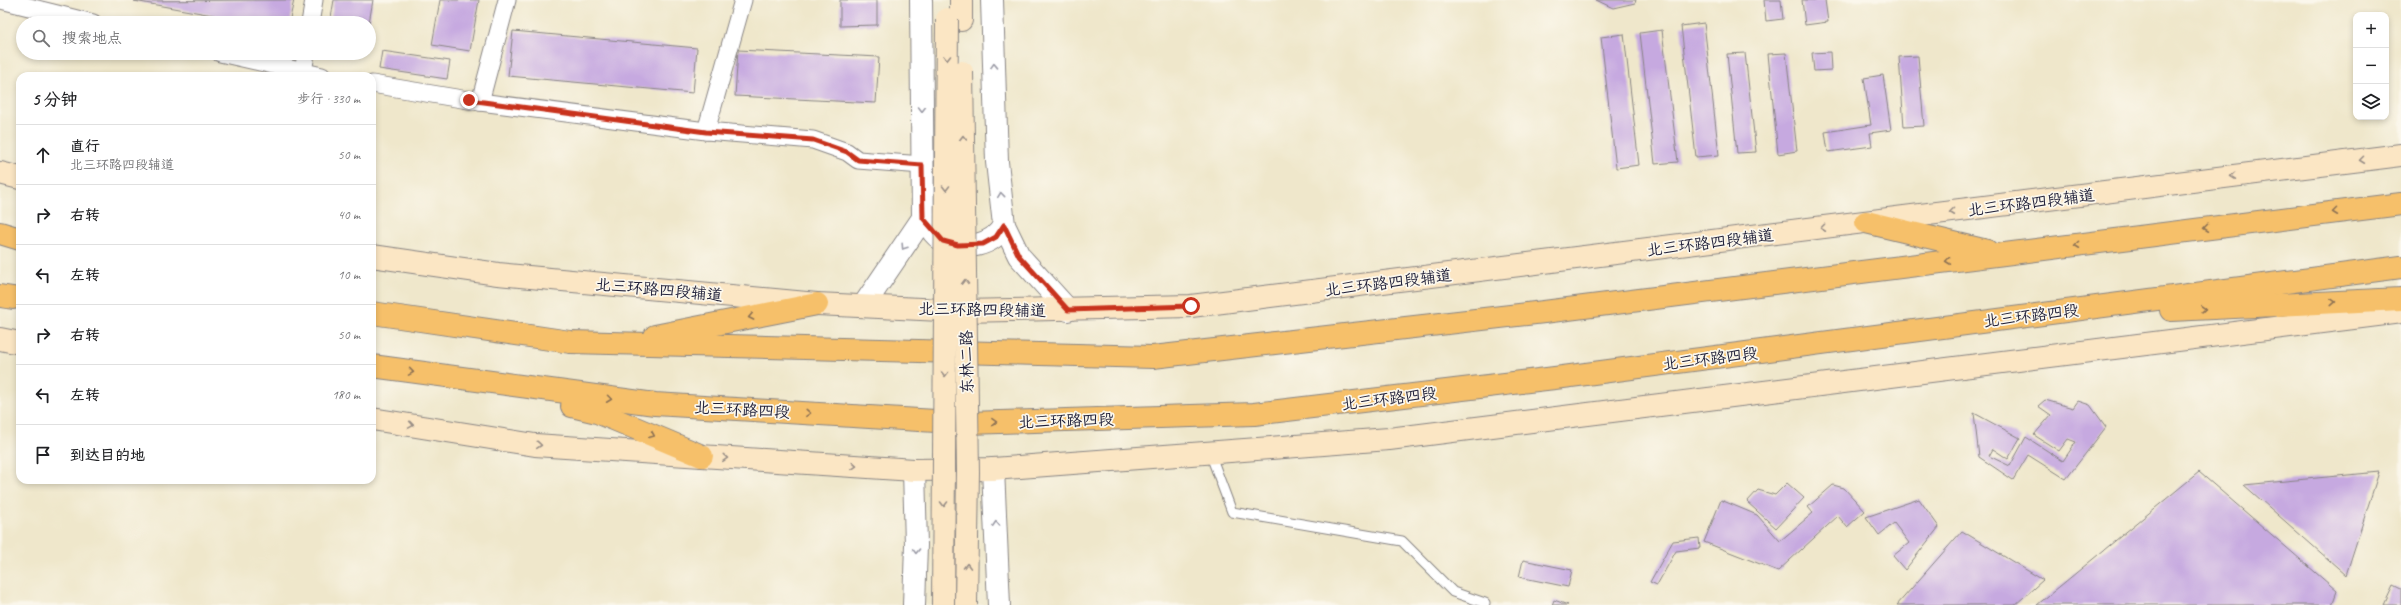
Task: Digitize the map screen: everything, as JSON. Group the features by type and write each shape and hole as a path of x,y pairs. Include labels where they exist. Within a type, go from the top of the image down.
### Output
{"highway":[{"path":"2363,208 2401,200"},
{"path":"376,313 570,342 1153,357 1544,312 2401,204"},
{"path":"1866,222 2000,254"},
{"path":"0,233 16,238"},
{"name":"北三环路四段","path":"376,367 468,381 655,404 969,422 1254,414 2401,267"},
{"path":"2010,318 2401,299"},
{"path":"616,343 817,304"},
{"path":"468,381 597,412 702,456"}],"main road":[{"name":"东林二路","path":"944,605 954,10"},
{"name":"东林二路","path":"954,10 968,472 966,605"},
{"name":"北三环路四段辅道","path":"376,257 498,274 817,304 864,305 962,311 1068,310 1191,306 2401,155"},
{"path":"0,173 16,177"},
{"path":"376,420 535,445 914,470 993,470 1389,439 2401,312"},
{"path":"0,338 16,342"}],"street":[{"path":"1,0 48,6 74,16"},
{"path":"311,16 314,0"},
{"path":"480,102 508,0"},
{"path":"706,132 743,0"},
{"path":"864,305 923,218 921,0"},
{"path":"992,0 997,162 1004,225 1019,256 1068,310"},
{"path":"249,60 299,72"},
{"path":"303,72 305,60"},
{"path":"376,85 480,102 706,132 813,140 847,152 858,160 922,165"},
{"path":"923,218 943,241 958,245 990,242 996,237 1004,225"},
{"path":"914,470 916,545 914,605"},
{"path":"993,470 999,605"}],"lane":[{"path":"1210,453 1232,512 1402,542 1453,592 1484,603 1484,605"}],"building":[{"path":"294,0 291,16 218,16 134,1"},
{"path":"334,0 373,0 370,16 331,16"},
{"path":"440,0 479,0 470,51 432,45"},
{"path":"840,0 877,0 877,25 840,26"},
{"path":"1596,0 1636,0 1635,3 1613,8"},
{"path":"1764,0 1781,0 1783,19 1766,21"},
{"path":"1802,0 1825,0 1828,22 1805,25"},
{"path":"1704,23 1719,155 1696,157 1681,26"},
{"path":"1662,30 1678,162 1655,164 1640,33"},
{"path":"513,31 697,48 693,93 508,76"},
{"path":"1624,34 1639,165 1616,168 1601,37"},
{"path":"738,50 879,57 876,103 735,96"},
{"path":"382,51 450,61 447,79 379,69"},
{"path":"1830,52 1831,70 1814,71 1812,53"},
{"path":"1745,53 1756,152 1737,153 1727,54"},
{"path":"1786,53 1797,151 1778,154 1768,54"},
{"path":"1918,56 1924,126 1904,127 1899,57"},
{"path":"1883,75 1891,130 1870,133 1872,146 1828,152 1825,132 1871,125 1864,78"},
{"path":"2045,400 2073,408 2078,401 2090,405 2106,427 2066,479 2028,455 2013,480 1979,457 1974,413 2020,438 2008,459 1993,449 1989,456 2010,466 2026,437 2063,461 2076,442 2068,439 2059,451 2034,435 2051,415 2038,406"},
{"path":"2199,472 2337,591 2332,605 2037,605"},
{"path":"2379,472 2346,575 2244,485"},
{"path":"1787,483 1804,498 1776,528 1747,502 1758,490 1775,495"},
{"path":"1833,485 1844,488 1865,511 1847,527 1838,516 1778,571 1704,542 1721,500 1757,515 1780,541 1813,513 1808,507"},
{"path":"1919,499 1939,527 1905,570 1893,556 1909,543 1894,523 1879,535 1866,517"},
{"path":"1962,531 2043,580 2015,605 1897,605"},
{"path":"1699,538 1700,548 1676,551 1657,585 1650,582 1673,541"},
{"path":"1523,560 1572,570 1568,587 1519,577"},
{"path":"2393,586 2401,590 2401,605 2384,605"},
{"path":"1554,600 1568,605 1552,605"}],"route":[{"path":"469,100 706,132 813,140 847,152 858,160 922,165 923,218 936,235 943,241 958,245 983,244 990,242 996,237 1001,232 1004,225 1019,256 1068,310 1191,306"}]}
